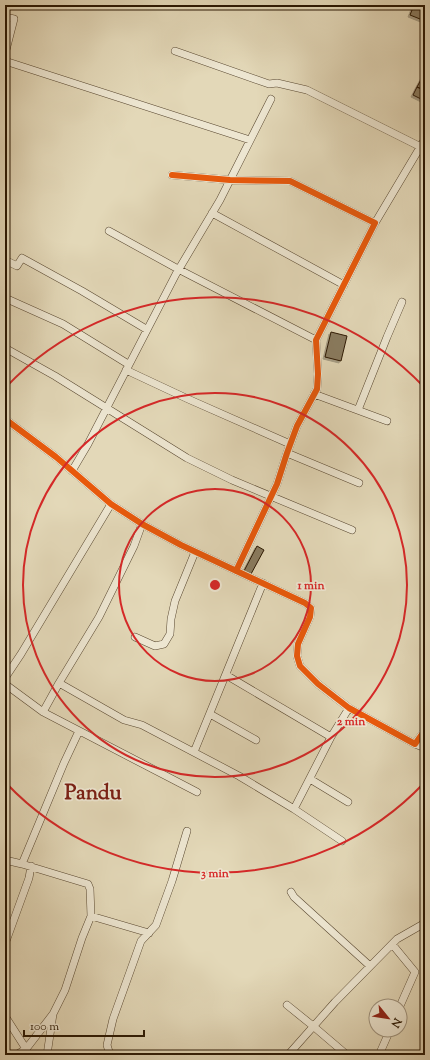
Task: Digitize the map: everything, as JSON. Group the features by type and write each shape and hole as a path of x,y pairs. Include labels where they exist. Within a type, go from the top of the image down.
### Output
{"street":[{"path":"5,17 14,19 5,54"},
{"path":"175,51 269,84 277,83 307,90 423,148"},
{"path":"5,61 250,140"},
{"path":"72,471 88,444 178,269 230,180 271,99"},
{"path":"236,571 277,484 297,426 317,389 318,374 316,340 375,223 423,148 425,138"},
{"path":"172,175 230,180 290,181 375,223"},
{"path":"212,213 344,285"},
{"path":"109,231 178,269 316,340"},
{"path":"5,260 17,266 22,258 146,329"},
{"path":"5,298 62,324 127,367 188,399 290,444"},
{"path":"358,410 402,302"},
{"path":"5,348 55,376 188,458 270,497 352,530"},
{"path":"314,394 387,421"},
{"path":"5,419 56,457 111,504 142,524 195,552 305,603 311,608 310,617 298,644 300,666 318,684 349,708 425,748"},
{"path":"287,453 359,483"},
{"path":"5,678 111,504"},
{"path":"43,712 99,616 134,546 142,524"},
{"path":"135,637 155,646 164,644 170,634 171,619 175,601 195,552"},
{"path":"194,752 263,583"},
{"path":"226,675 331,736"},
{"path":"59,683 124,720 142,725 239,776 294,809 342,841"},
{"path":"5,684 43,712 197,792"},
{"path":"294,809 331,736 349,708"},
{"path":"210,714 256,740"},
{"path":"415,744 425,730"},
{"path":"22,864 79,731"},
{"path":"310,779 348,802"},
{"path":"110,1055 107,1045 113,1019 142,940 156,925 172,881 187,831"},
{"path":"5,860 31,866 88,884 90,888 91,916 65,990 53,1014 28,1052 16,1055"},
{"path":"5,944 29,878 31,866"},
{"path":"291,892 294,897 370,966"},
{"path":"91,916 149,933"},
{"path":"288,1055 335,1002 397,939 425,923"},
{"path":"392,944 415,972 404,998"},
{"path":"287,1005 347,1055"},
{"path":"47,1055 53,1014"},
{"path":"5,1016 28,1052"},
{"path":"379,1055 386,1038"}],"building":[{"path":"414,5 425,5 425,21 410,15"},
{"path":"423,76 425,77 425,90 417,87"},
{"path":"417,87 425,91 425,101 413,95"},
{"path":"331,332 347,336 341,361 325,357"},
{"path":"257,546 264,550 251,574 244,571"}],"cycle path":[{"path":"172,175 230,180 290,181 375,223 316,340 318,374 317,389 297,426 277,484 236,571"},
{"path":"5,419 56,457 111,504 142,524 181,545 305,603 311,608 310,617 298,644 297,656 300,666 318,684 349,708 415,744 425,730"}],"district":[{"name":"Pandu","path":"93,792"}]}
